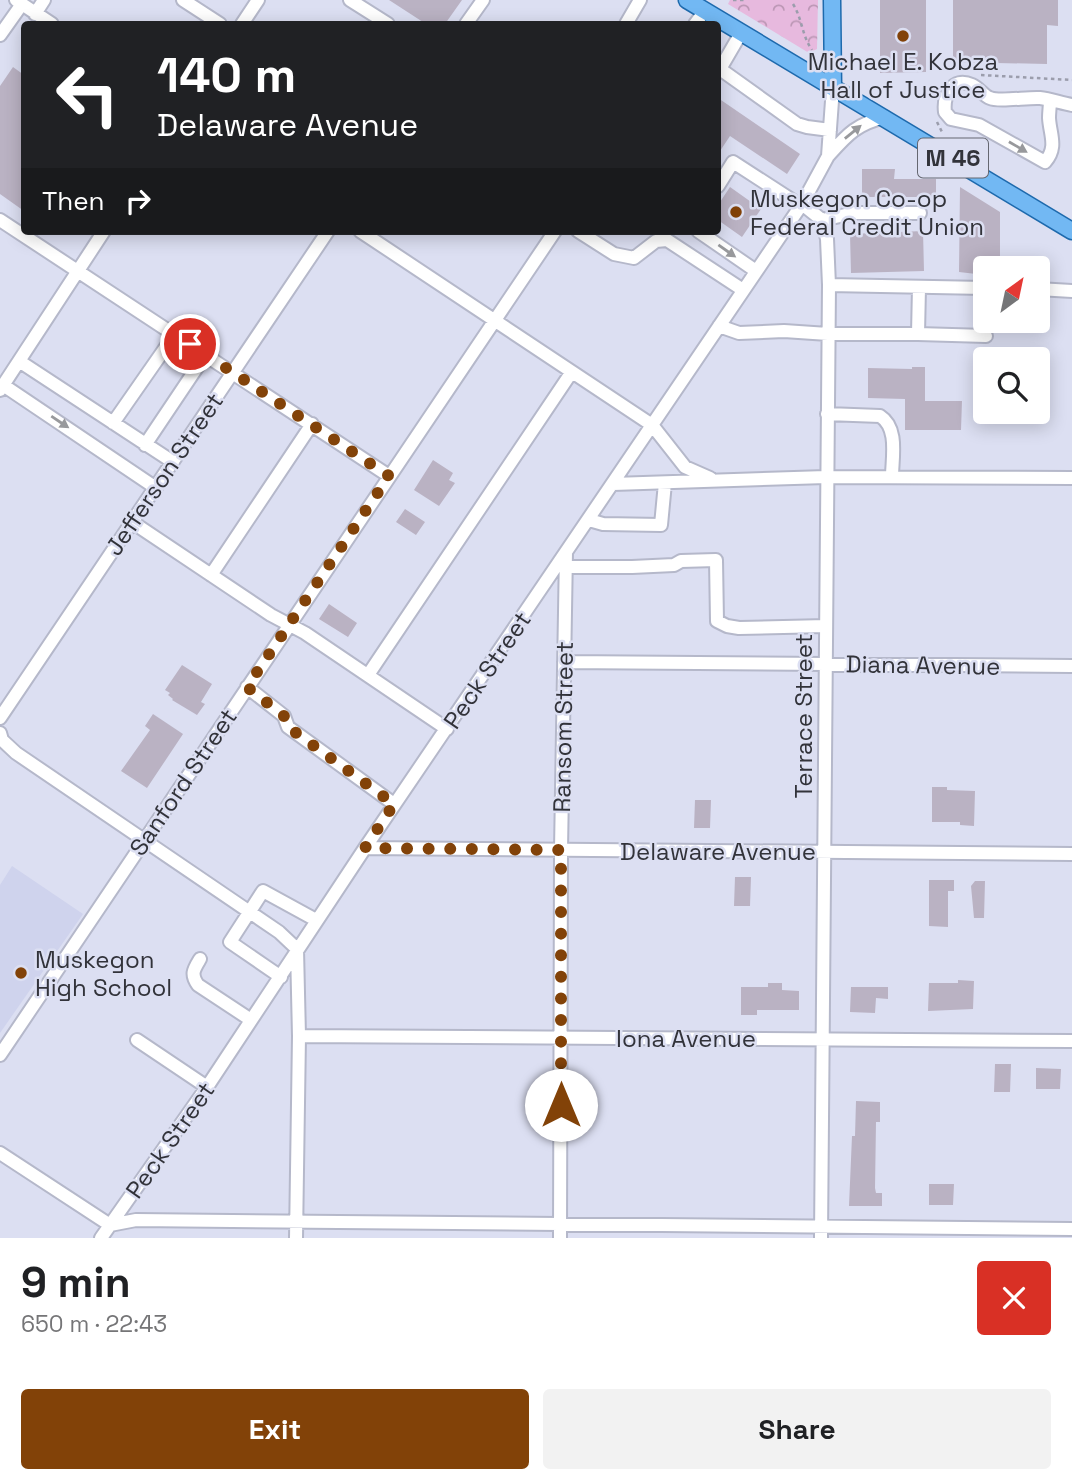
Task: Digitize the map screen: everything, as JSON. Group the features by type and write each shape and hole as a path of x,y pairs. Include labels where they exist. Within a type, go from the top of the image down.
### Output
{"main road":[{"name":"M 46","path":"687,0 700,18"},
{"path":"832,0 833,87"},
{"name":"M 46","path":"721,26 741,33 885,117 1072,231"}],"street":[{"path":"35,13 44,0"},
{"path":"183,0 215,21"},
{"path":"244,21 258,0"},
{"path":"351,0 383,21"},
{"path":"468,21 483,0"},
{"path":"628,21 640,0"},
{"path":"0,35 19,2 47,21"},
{"path":"721,66 741,33"},
{"path":"721,70 797,124 830,130"},
{"path":"1050,100 1049,118 1054,142 1045,162 979,125 951,119 945,112 944,102 953,86 962,82 972,85 990,98 1040,98 1050,100 1072,105"},
{"name":"Peck Street","path":"102,1238 207,1087 394,804 801,205 828,156 833,87"},
{"path":"828,156 853,130 866,122 885,117"},
{"path":"721,181 733,162 822,220 854,213 920,213"},
{"path":"0,220 21,234"},
{"name":"Terrace Street","path":"821,1232 829,285 827,239 822,220"},
{"path":"23,235 389,476"},
{"path":"101,235 2,387 156,488"},
{"name":"Jefferson Street","path":"0,718 325,235"},
{"path":"366,235 652,425 685,467 720,481"},
{"name":"Sanford Street","path":"0,1055 552,235"},
{"path":"584,235 614,254 634,258 656,241 667,240 743,290"},
{"path":"704,235 756,271"},
{"path":"829,285 973,288"},
{"path":"918,334 919,287"},
{"path":"1050,290 1072,291"},
{"path":"719,326 739,333 783,331 986,336"},
{"path":"113,423 175,334"},
{"path":"145,445 206,354"},
{"path":"19,360 173,462"},
{"path":"368,675 570,373"},
{"path":"827,414 880,416 887,420 892,429 892,477"},
{"path":"211,575 312,424"},
{"path":"613,484 826,477 1072,478"},
{"path":"589,520 603,524 661,525 665,483"},
{"path":"132,522 447,729"},
{"name":"Ransom Street","path":"560,1238 561,850 566,552"},
{"path":"566,567 674,565 681,561 716,560 718,621 739,628 826,626"},
{"name":"Diana Avenue","path":"564,662 1072,666"},
{"path":"247,687 284,716 288,727 394,804"},
{"path":"0,733 2,740 16,753 279,932 297,949 299,1036 296,1238"},
{"name":"Delaware Avenue","path":"365,848 1072,854"},
{"path":"281,977 230,942 263,891 316,920"},
{"path":"200,958 192,971 198,985 251,1020"},
{"name":"Iona Avenue","path":"299,1036 1072,1041"},
{"path":"137,1040 207,1087"},
{"path":"0,1153 110,1225 136,1220 561,1224 821,1232 1072,1229"}],"path":[{"path":"733,0 744,0"},
{"path":"793,4 800,15 807,43 812,50"}],"shaded area":[{"name":"Muskegon High School","path":"12,866 83,914 0,1033 0,885"}],"green space":[{"path":"730,0 818,0 817,49 809,53 728,4"}],"building":[{"path":"389,0 462,0 447,21 421,21"},
{"name":"Michael E. Kobza Hall of Justice","path":"880,0 926,0 926,72 880,73"},
{"path":"953,0 1058,0 1058,26 1047,25 1047,64 953,62"},
{"path":"13,67 21,73 21,209 0,194 0,86"},
{"path":"721,100 800,154 787,174 730,136 721,150"},
{"path":"862,169 895,169 894,179 936,179 936,197 862,197"},
{"path":"730,187 761,209 742,237 721,222 721,200"},
{"path":"960,187 1000,212 1000,256 973,256 973,274 959,272"},
{"path":"923,231 924,271 851,273 850,234"},
{"path":"925,367 925,401 962,401 961,430 905,430 905,399 868,398 868,368"},
{"path":"433,460 453,473 449,480 455,483 439,506 414,490"},
{"path":"405,509 425,522 416,535 396,522"},
{"path":"329,604 357,623 348,637 319,619"},
{"path":"182,665 212,684 201,702 205,704 197,715 172,700 168,695 170,693 165,690"},
{"path":"153,714 183,734 147,788 121,771 150,730 145,726"},
{"path":"932,787 975,791 974,826 960,825 960,822 932,822"},
{"path":"695,800 711,800 710,828 694,828"},
{"path":"735,877 751,877 750,906 734,906"},
{"path":"929,880 954,880 954,891 948,891 948,927 929,926"},
{"path":"975,881 985,881 984,918 974,918 971,886"},
{"path":"958,980 974,981 973,1009 928,1011 929,983 958,983"},
{"path":"768,983 782,983 782,990 799,991 799,1010 757,1010 757,1015 741,1015 741,987 768,987"},
{"path":"851,987 888,987 888,999 876,998 875,1013 850,1012"},
{"path":"995,1064 1011,1064 1010,1092 994,1092"},
{"path":"1036,1068 1061,1069 1060,1089 1036,1089"},
{"path":"856,1101 880,1102 880,1122 876,1122 875,1188 876,1193 882,1193 882,1206 849,1206"},
{"path":"929,1184 954,1184 953,1205 929,1205"}],"place":[{"name":"Michael E. Kobza Hall of Justice","path":"903,36"},
{"name":"Muskegon Co-op Federal Credit Union","path":"736,212"},
{"name":"Muskegon High School","path":"21,973"}],"route":[{"path":"190,344 389,476 247,687 284,716 288,727 394,804 365,848 561,850 561,1105"}]}
